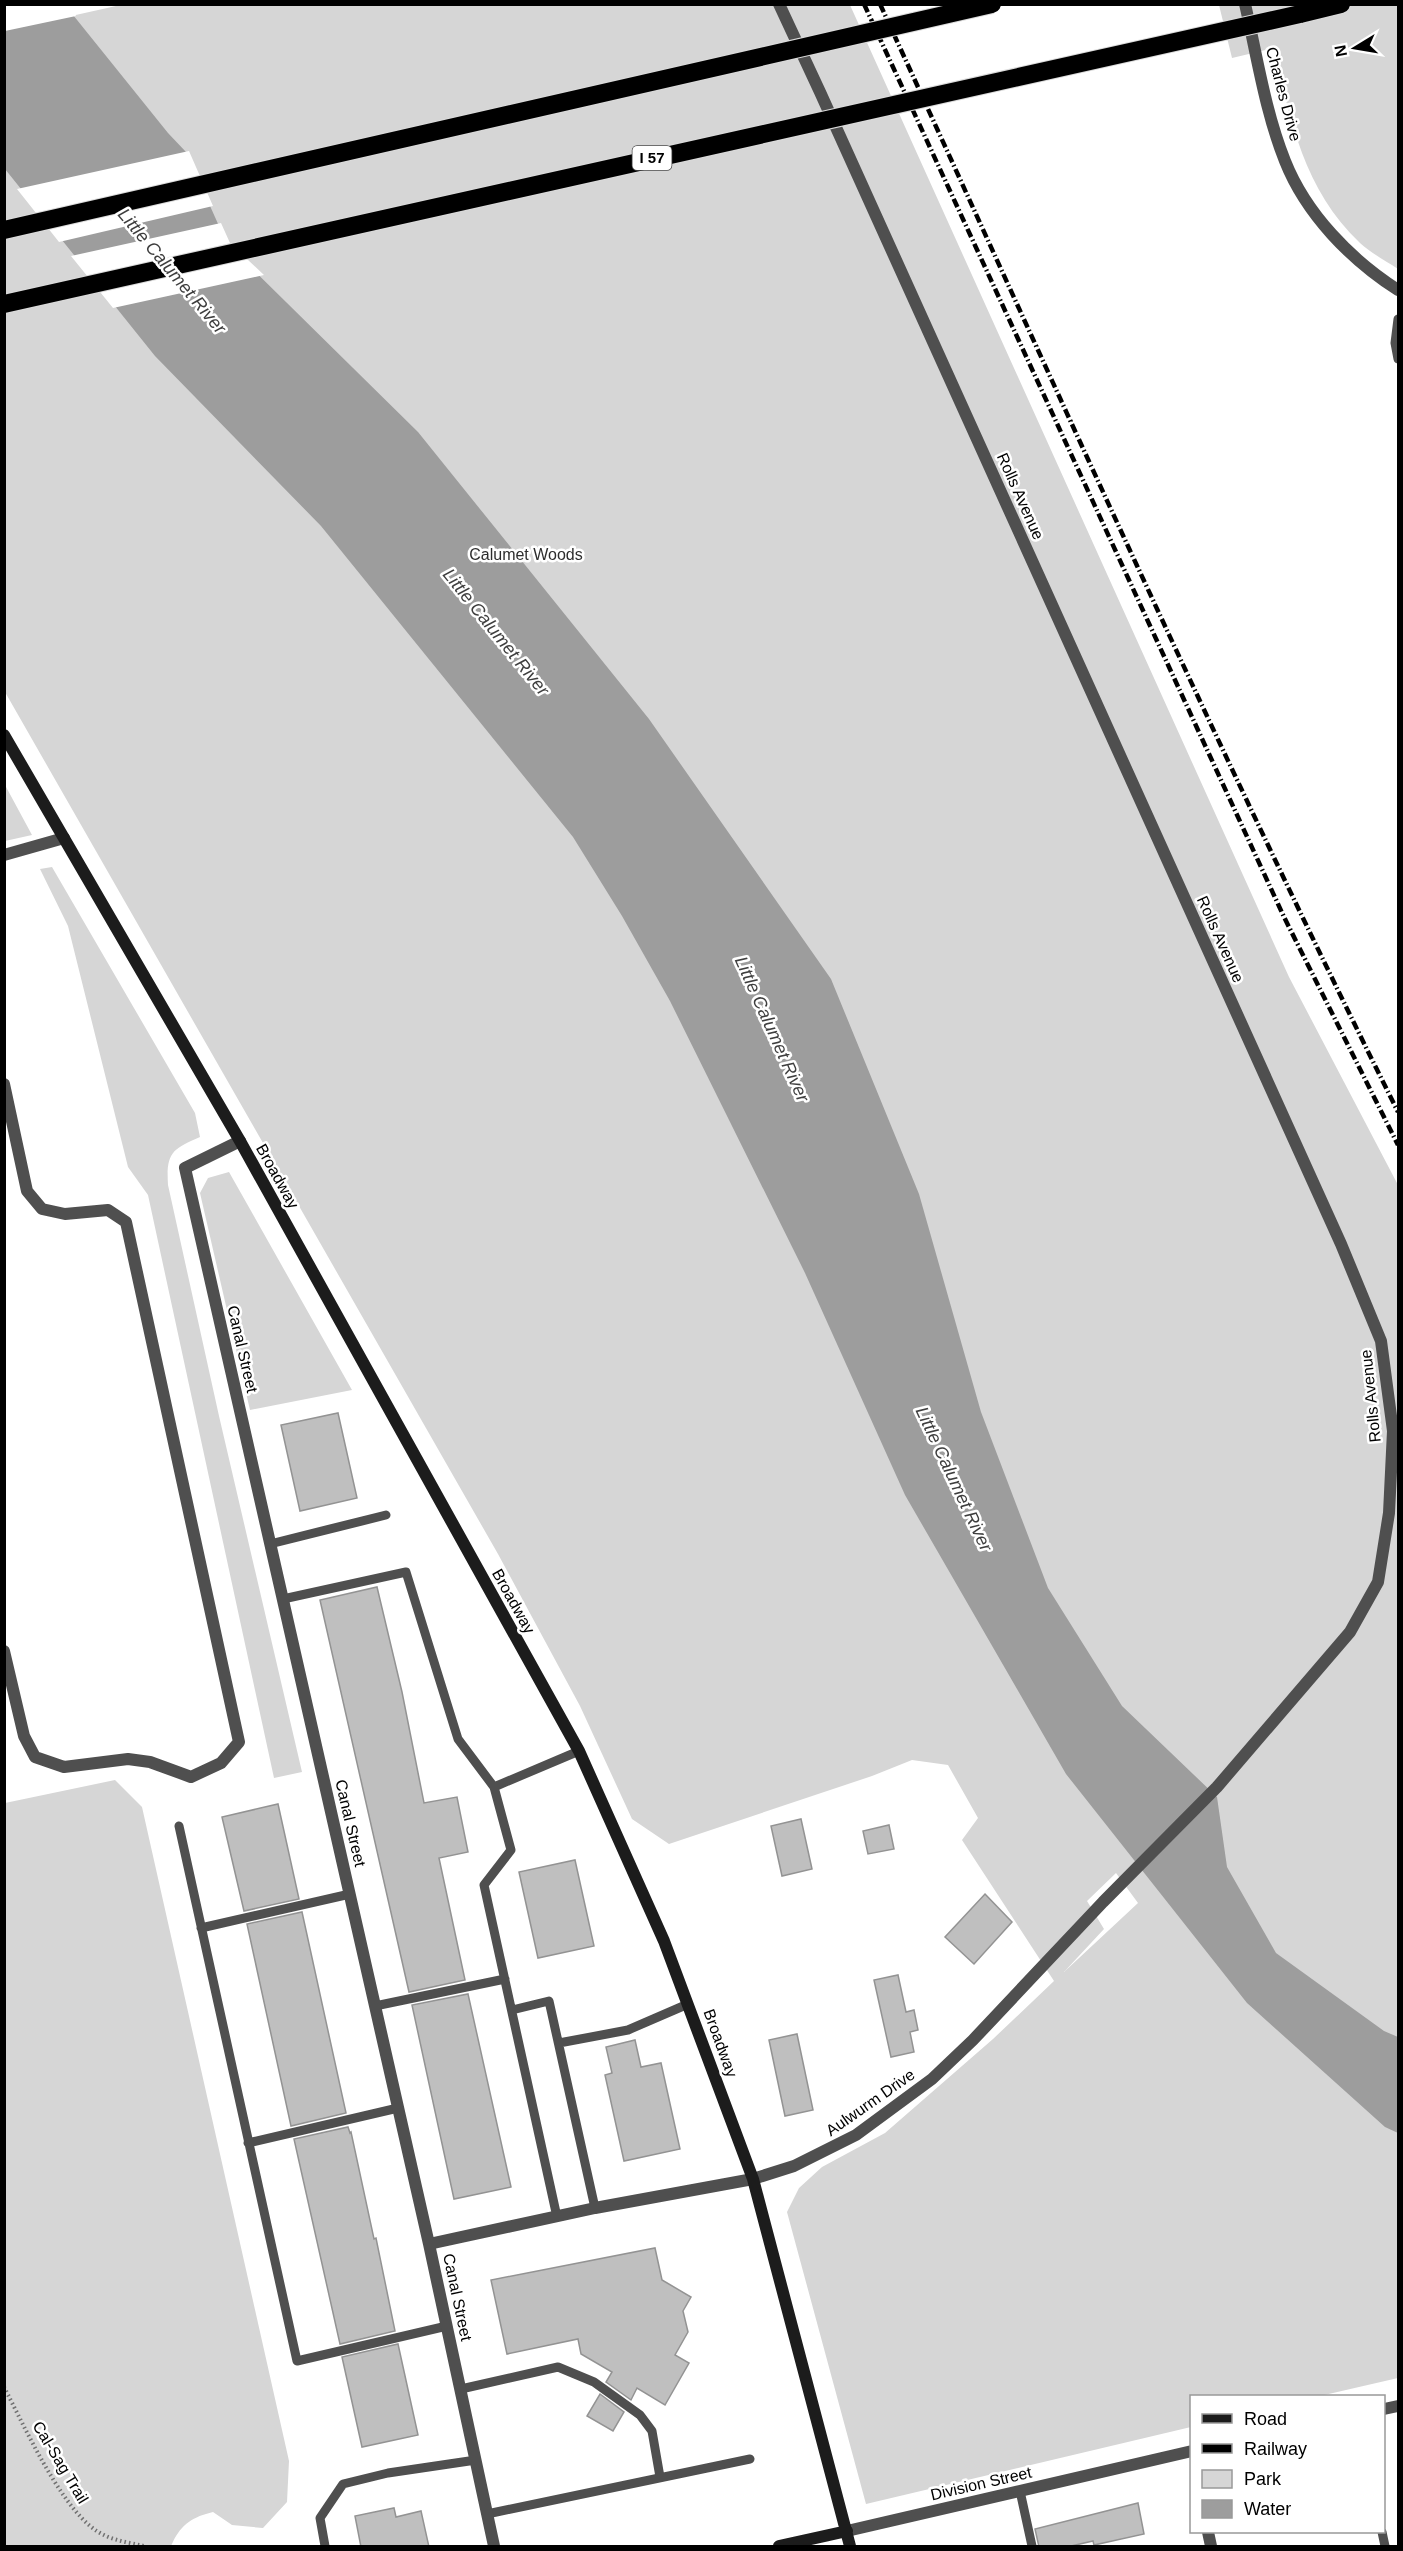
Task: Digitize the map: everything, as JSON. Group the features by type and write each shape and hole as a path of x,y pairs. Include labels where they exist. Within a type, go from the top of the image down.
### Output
{"highway":[{"path":"4,230 992,4"},
{"name":"I 57","path":"4,304 1341,4"}],"street":[{"name":"Rolls Avenue","path":"778,4 820,92 1341,1244 1381,1341 1393,1431 1389,1513 1378,1582 1350,1632 1217,1787"},
{"name":"Charles Drive","path":"1245,4 1272,121 1286,162 1302,193 1321,221 1350,253 1398,290"},
{"name":"Broadway","path":"4,735 240,1141 579,1751 664,1941 753,2179 850,2547"},
{"path":"4,855 64,838"},
{"path":"4,1084 27,1191 42,1209 65,1214 108,1210 126,1222 239,1742 221,1763 191,1777 150,1762 128,1759 64,1767 35,1757 24,1736 4,1651"},
{"name":"Canal Street","path":"240,1141 185,1168 399,2108 494,2547"},
{"name":"Aulwurm Drive","path":"429,2244 595,2208 753,2179 794,2166 848,2140 932,2079 974,2040 1103,1902 1217,1787"},
{"name":"Division Street","path":"779,2547 1190,2452"}],"lane":[{"path":"1398,320 1395,343 1398,359"},
{"path":"270,1544 386,1515"},
{"path":"283,1599 406,1572 458,1739 494,1787 511,1850 484,1885 557,2217"},
{"path":"494,1787 579,1751"},
{"path":"179,1826 297,2361 447,2326"},
{"path":"201,1928 350,1894"},
{"path":"375,2006 505,1978"},
{"path":"512,2010 549,2001 595,2208"},
{"path":"559,2043 628,2030 688,2004"},
{"path":"248,2143 399,2108"},
{"path":"461,2389 558,2367 594,2382 640,2415 652,2431 660,2477"},
{"path":"487,2514 750,2458"},
{"path":"325,2547 321,2518 343,2484 388,2473 476,2460"},
{"path":"1020,2491 1032,2547"}],"path":[{"name":"Cal-Sag Trail","path":"4,2386 46,2467 72,2508 102,2535 144,2547"}],"green space":[{"name":"Calumet Woods","path":"125,4 850,5 1289,977 1398,1185 1398,2378 1324,2395 1190,2395 1190,2427 866,2504 787,2212 799,2188 822,2167 885,2133 993,2039 1054,1981 962,1840 978,1818 948,1765 912,1760 872,1776 669,1844 632,1819 580,1706 498,1554 5,692 4,31","holes":["1116,1873 1138,1903 1064,1972 1104,1929 1087,1901"]},
{"path":"1219,5 1398,5 1398,269 1360,243 1325,200 1312,177 1293,127 1274,48 1232,58"},
{"path":"5,785 32,835 5,841"},
{"path":"52,867 195,1113 200,1137 183,1145 173,1154 168,1166 168,1185 302,1772 274,1778 148,1195 128,1167 68,926 40,869"},
{"path":"229,1172 352,1390 250,1410 200,1193 208,1178"},
{"path":"115,1780 142,1807 289,2461 287,2502 263,2528 232,2525 213,2512 199,2516 183,2527 171,2546 5,2546 5,1803"}],"water":[{"name":"Little Calumet River","path":"4,5 65,5 168,133 186,152 227,244 418,432 649,719 831,979 919,1194 981,1412 1048,1588 1122,1706 1217,1797 1227,1867 1276,1953 1384,2031 1398,2037 1398,2133 1385,2127 1247,2003 1066,1774 905,1495 805,1273 670,1001 622,916 573,837 321,526 155,356 5,169"}],"pier":[{"path":"69,4 76,16 5,31 5,5"},
{"path":"189,151 213,206 59,242 17,189"},
{"path":"221,223 230,243 264,275 113,308 71,256"}],"building":[{"path":"338,1413 357,1498 300,1511 281,1425"},
{"path":"377,1587 402,1692 424,1803 457,1797 468,1852 439,1858 465,1980 409,1992 320,1600"},
{"path":"278,1804 299,1899 244,1911 222,1817"},
{"path":"801,1819 812,1869 782,1876 771,1826"},
{"path":"889,1825 894,1849 868,1854 863,1831"},
{"path":"575,1860 594,1946 538,1958 519,1872"},
{"path":"985,1894 1012,1922 974,1964 945,1937"},
{"path":"302,1912 346,2113 291,2126 247,1924"},
{"path":"898,1975 906,2012 914,2010 918,2030 910,2032 914,2052 891,2057 874,1980"},
{"path":"468,1994 511,2187 454,2199 412,2005"},
{"path":"797,2034 813,2110 785,2116 769,2040"},
{"path":"635,2040 641,2067 661,2063 680,2149 624,2161 605,2075 612,2073 606,2047"},
{"path":"348,2127 374,2239 376,2238 395,2331 340,2344 294,2139"},
{"path":"655,2248 662,2280 691,2297 683,2311 688,2332 675,2355 689,2363 665,2405 637,2388 631,2400 606,2382 612,2372 581,2354 578,2339 507,2354 491,2280"},
{"path":"398,2344 418,2435 362,2447 342,2357"},
{"path":"600,2394 624,2412 613,2431 587,2416"},
{"path":"1138,2503 1144,2534 1094,2545 1093,2541 1067,2547 1039,2547 1035,2529"},
{"path":"394,2508 396,2517 421,2511 429,2547 361,2547 355,2516"}],"railway":[{"path":"864,4 1284,917 1398,1145"},
{"path":"880,4 1199,699 1398,1112"}]}
